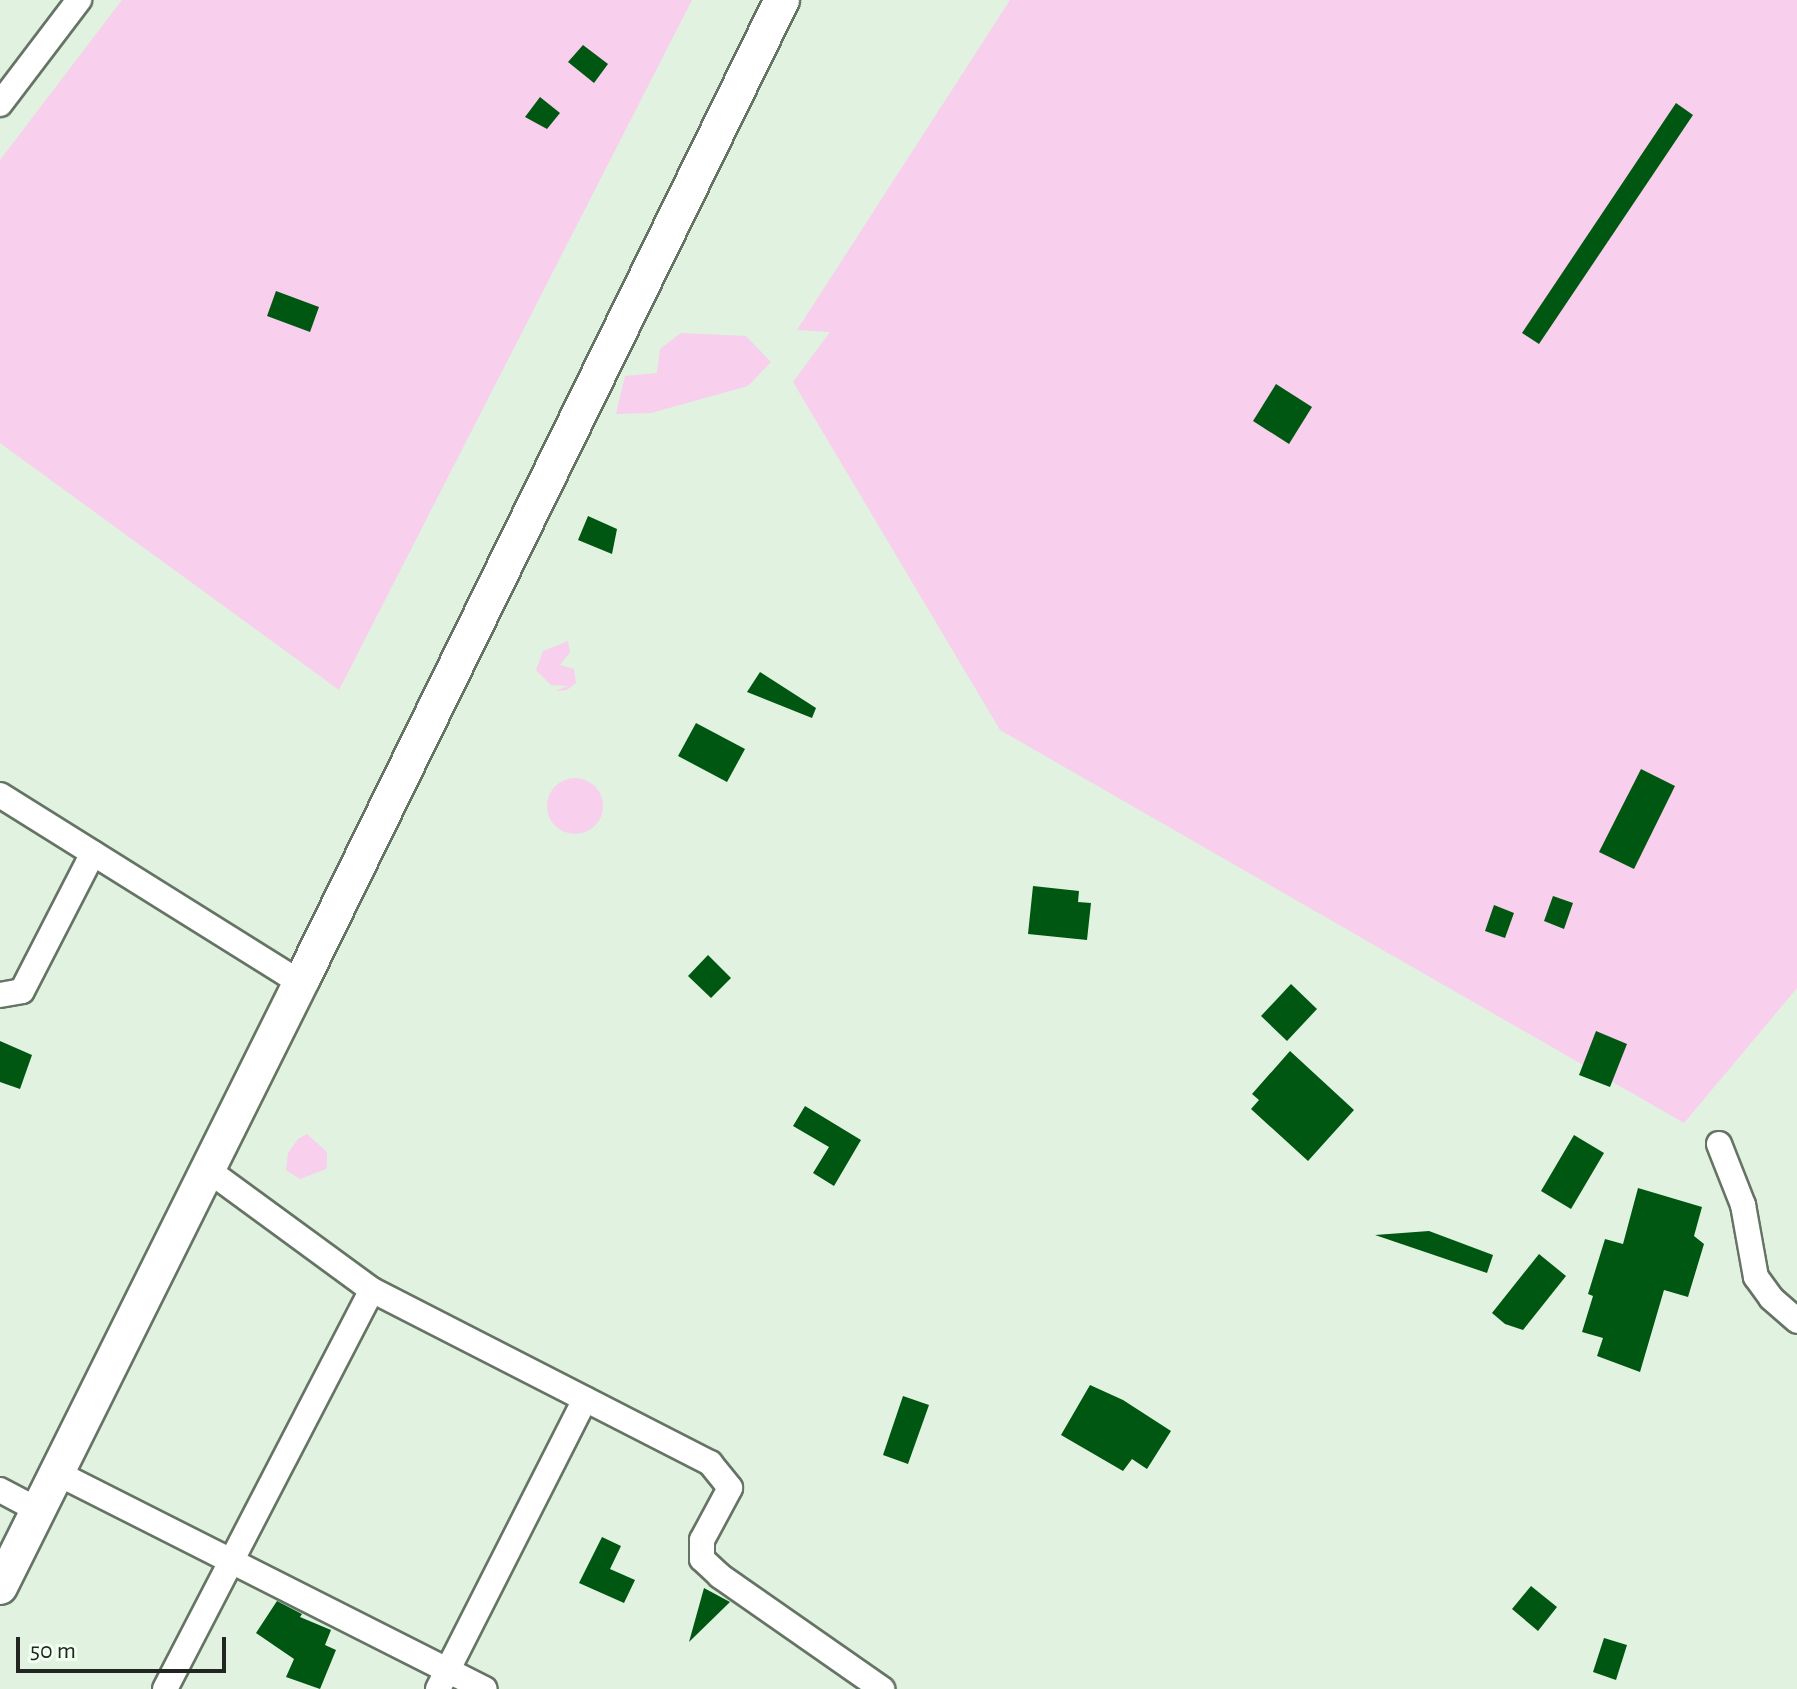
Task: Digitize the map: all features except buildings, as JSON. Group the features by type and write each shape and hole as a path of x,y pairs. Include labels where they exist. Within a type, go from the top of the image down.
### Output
{"street":[{"path":"0,104 79,0"},
{"path":"0,1587 301,983 782,0"},
{"path":"0,795 301,983"},
{"path":"0,995 22,991 93,853"},
{"path":"1719,1144 1743,1205 1756,1277 1771,1298 1797,1321"},
{"path":"208,1170 372,1290 710,1463 730,1488 702,1540 702,1559 720,1576 882,1689"},
{"path":"165,1689 372,1290"},
{"path":"443,1680 585,1399"},
{"path":"57,1473 232,1561 443,1680 484,1689"},
{"path":"0,1490 38,1510"}],"shaded area":[{"path":"122,0 692,0 339,690 0,443 0,160"},
{"path":"1010,0 1797,0 1797,988 1684,1123 1000,730 793,382 830,332 797,330"},
{"path":"681,333 746,336 771,362 748,386 651,413 616,414 625,376 657,373 660,349"},
{"path":"568,641 570,652 560,665 574,669 576,683 567,690 555,691 568,686 551,685 536,670 543,651"},
{"path":"575,778 595,786 603,806 595,826 575,834 555,826 547,806 555,786"},
{"path":"307,1134 327,1152 327,1165 326,1169 300,1179 286,1170 288,1153 298,1139"}]}
